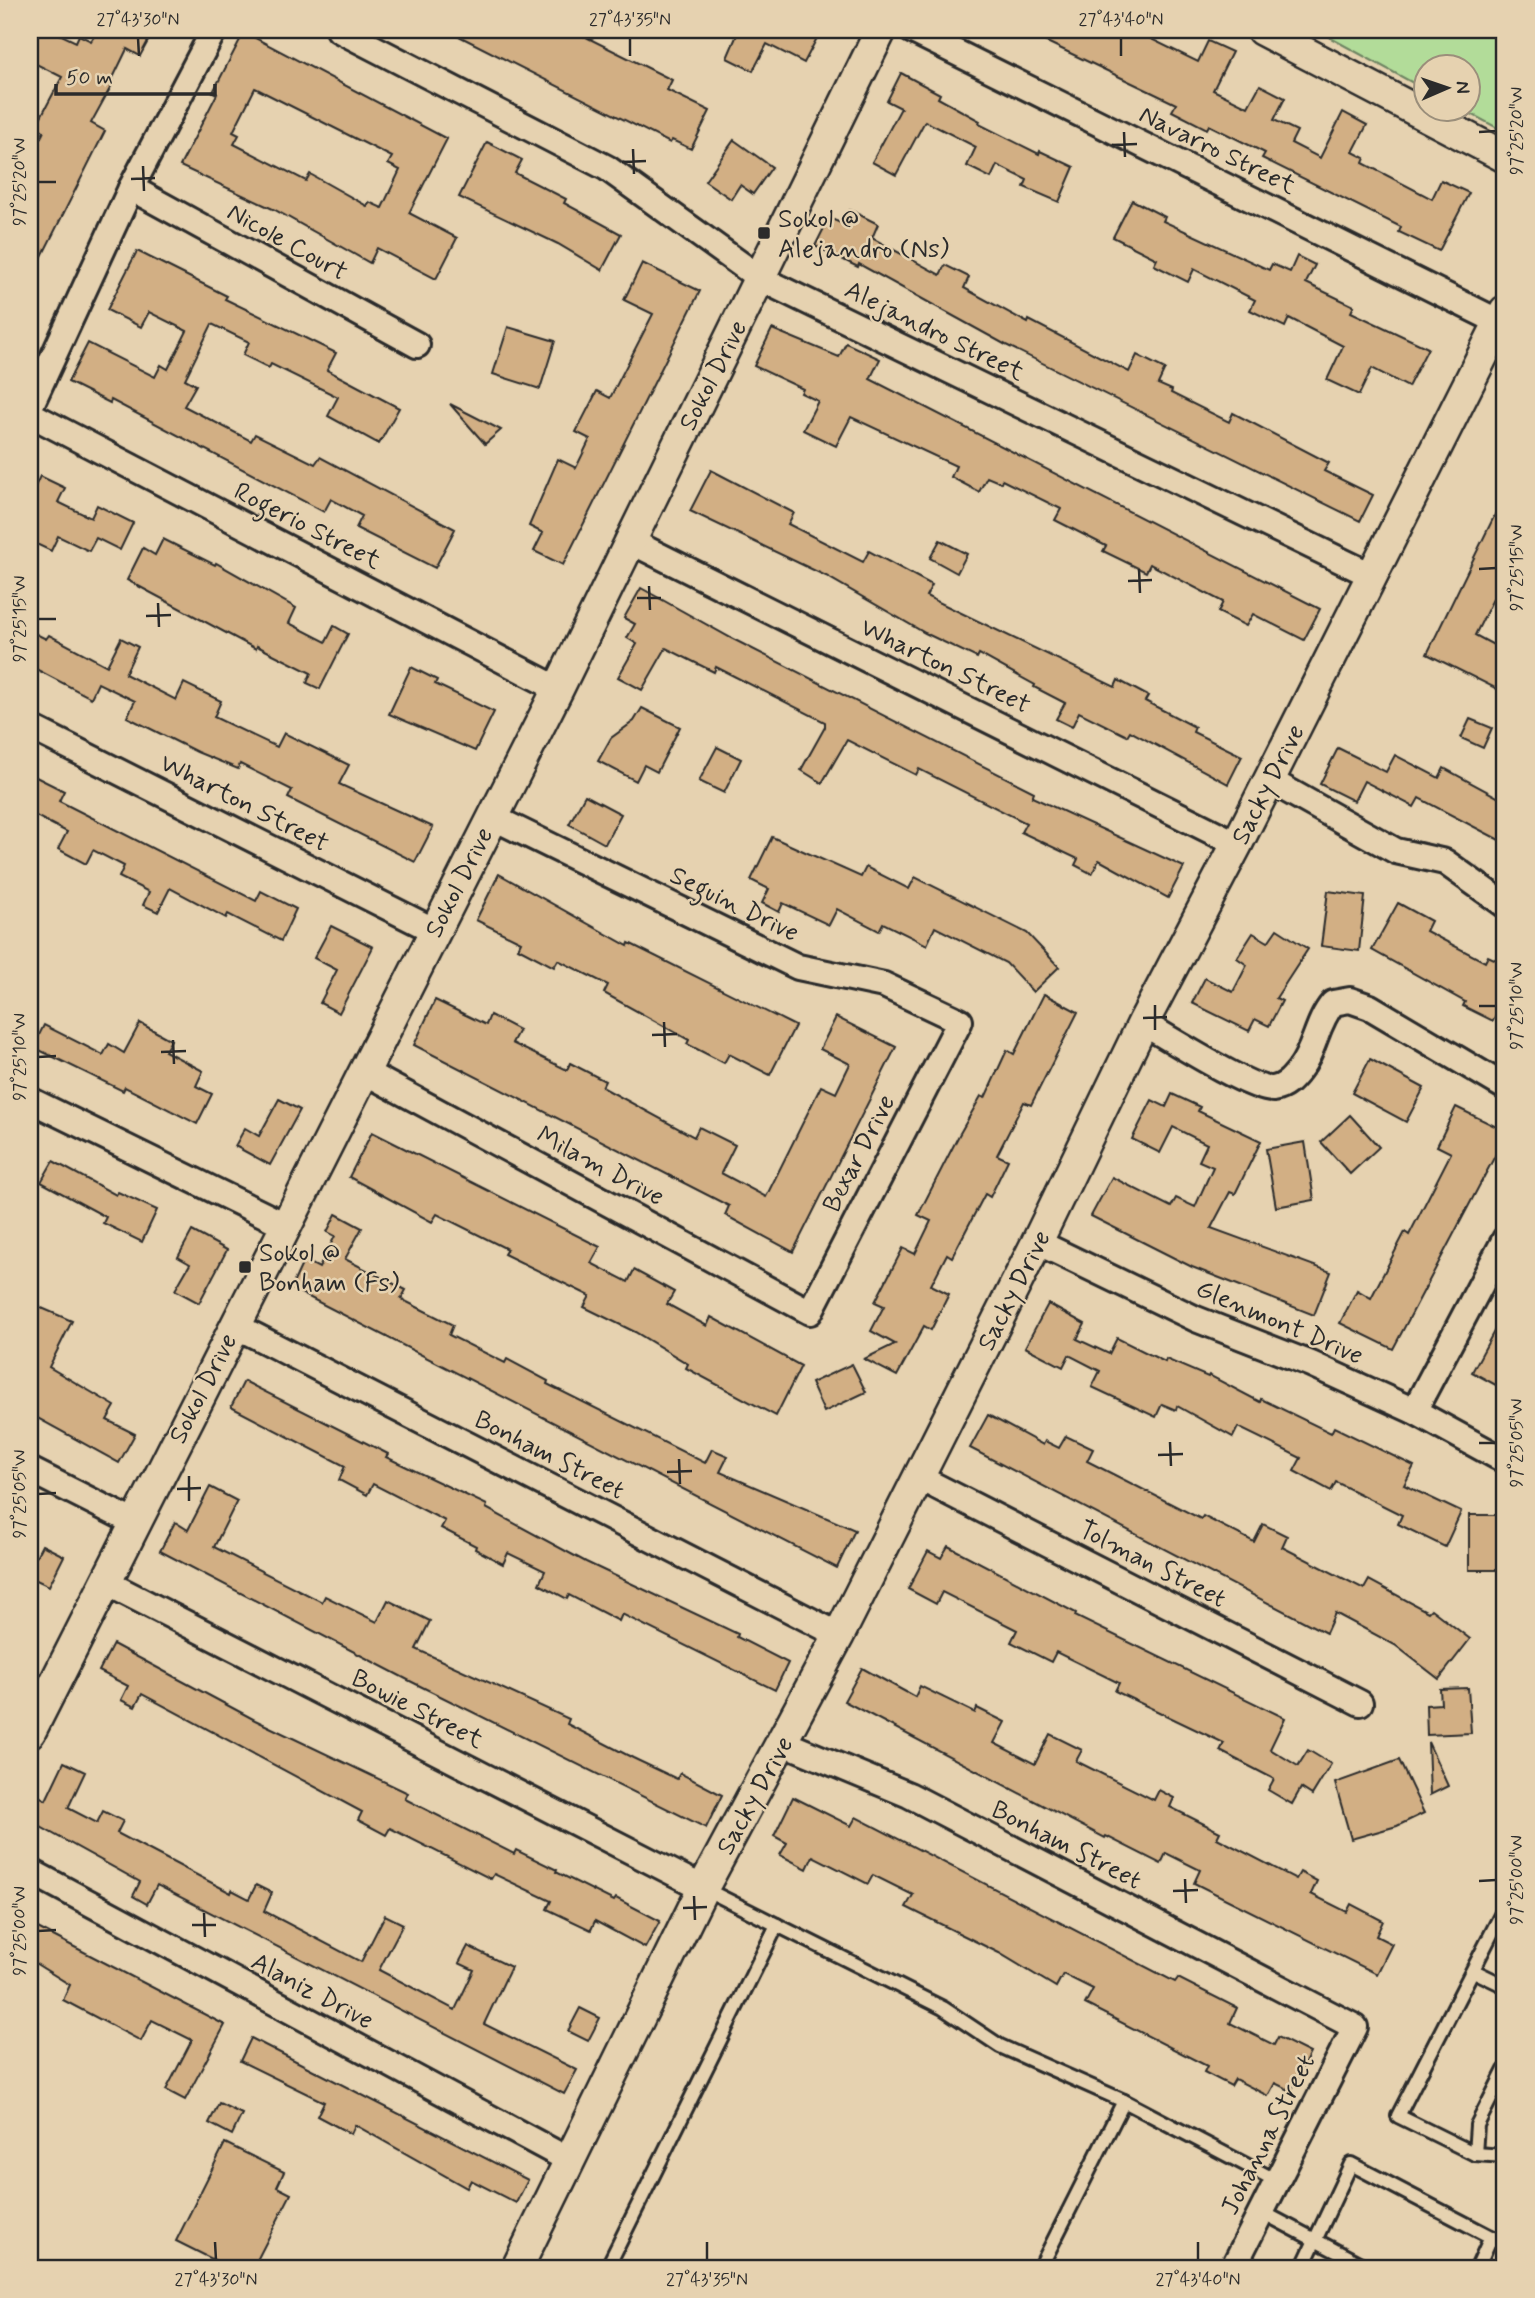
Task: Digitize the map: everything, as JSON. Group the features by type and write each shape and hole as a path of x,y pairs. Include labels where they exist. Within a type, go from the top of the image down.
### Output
{"street":[{"path":"30,407 131,188 214,30"},
{"name":"Alejandro Street","path":"339,30 607,168 761,279 1373,576"},
{"name":"Sokol Drive","path":"30,1732 433,930 558,689 628,540 761,279 881,30"},
{"name":"Navarro Street","path":"911,30 1502,316"},
{"path":"1262,30 1505,158"},
{"name":"Nicole Court","path":"131,188 417,345"},
{"name":"Sacky Drive","path":"517,2268 704,1888 784,1743 839,1635 1037,1242 1143,1023 1237,844 1502,316"},
{"name":"Rogerio Street","path":"30,414 558,689"},
{"name":"Wharton Street","path":"628,540 1237,844"},
{"name":"Wharton Street","path":"30,727 433,930"},
{"path":"1269,779 1396,851 1446,862 1505,905"},
{"name":"Seguin Drive","path":"492,817 797,967 884,985 960,1021"},
{"path":"1143,1023 1230,1071 1249,1085 1272,1089 1287,1084 1299,1070 1309,1053 1323,1015 1333,1003 1350,1000 1370,1007 1505,1087"},
{"name":"Bexar Drive","path":"810,1312 960,1021"},
{"name":"Milam Drive","path":"363,1072 810,1312"},
{"path":"30,1100 285,1225"},
{"path":"1414,1411 1505,1239"},
{"name":"Glenmont Drive","path":"1037,1242 1196,1319 1311,1364 1414,1411 1498,1457"},
{"name":"Bonham Street","path":"234,1325 839,1635"},
{"path":"30,1470 135,1523"},
{"name":"Tolman Street","path":"918,1477 1360,1703"},
{"name":"Bowie Street","path":"105,1582 704,1888"},
{"name":"Bonham Street","path":"784,1743 909,1795 1355,2027"},
{"name":"Alaniz Drive","path":"30,1871 569,2160"},
{"name":"Johanna Street","path":"1233,2268 1355,2027"}],"lane":[{"path":"704,1888 943,2008 1000,2046 1124,2101 1277,2181"},
{"path":"1505,1907 1501,1925 1398,2116 1475,2154 1505,2156"},
{"path":"607,2268 776,1925"},
{"path":"1474,1971 1505,1986"},
{"path":"1475,2154 1478,2125 1505,2070"},
{"path":"1040,2268 1124,2101"},
{"path":"1306,2267 1315,2241 1351,2164 1505,2245"},
{"path":"1262,2212 1368,2268"},
{"path":"1477,2268 1491,2237"}],"green space":[{"path":"1316,30 1505,30 1505,132 1482,120 1482,52 1412,52 1412,82"}],"building":[{"path":"30,30 51,30 76,42 79,35 91,41 98,30 154,30 140,56 127,49 111,82 113,83 91,123 105,131 30,280 30,160 44,131 36,126 62,77 30,61"},
{"path":"447,30 572,30 672,80 667,90 710,111 691,149 672,140 670,143"},
{"path":"739,30 805,30 818,36 804,63 767,44 753,71 727,58"},
{"path":"1022,30 1133,30 1198,62 1208,41 1232,52 1213,90 1248,107 1260,85 1285,98 1274,120 1297,131 1291,143 1320,158 1343,112 1367,125 1353,152 1365,158 1363,163 1432,199 1441,180 1469,193 1439,251 1399,232 1401,227 1262,158 1265,153 1209,125 1207,129 1172,111 1176,104"},
{"path":"244,32 447,139 409,213 457,238 436,279 377,248 370,263 275,210 180,166 217,94 213,92","holes":["255,88 392,157 388,164 400,170 382,208 369,202 367,206 310,174 306,181 234,144 239,135 233,132"]},
{"path":"901,73 940,94 938,98 980,121 979,124 1039,154 1040,151 1074,167 1059,202 1024,187 1027,180 997,165 991,178 967,166 976,147 925,121 896,175 872,162 901,108 887,101"},
{"path":"734,140 772,167 753,194 740,185 731,199 705,181"},
{"path":"487,142 522,160 515,173 566,199 564,203 621,234 602,270 558,244 459,197"},
{"path":"1132,200 1165,217 1163,221 1269,270 1272,264 1290,272 1297,256 1315,265 1306,283 1354,306 1351,312 1428,348 1408,387 1372,368 1359,395 1327,380 1343,346 1289,318 1285,327 1250,310 1255,300 1194,269 1188,282 1154,265 1157,259 1113,237"},
{"path":"850,210 878,224 872,238 940,275 945,265 969,277 964,288 1028,323 1029,320 1129,372 1137,355 1165,369 1158,384 1172,390 1171,393 1229,422 1233,413 1329,463 1324,471 1373,495 1360,521 1006,345 859,264 858,267 815,246 829,218 843,224"},
{"path":"137,251 227,296 225,299 336,353 327,370 399,408 379,444 328,416 338,397 271,364 269,368 243,355 249,342 212,324 185,379 196,385 184,406 251,441 255,434 315,464 320,457 455,529 435,568 356,528 362,516 331,499 324,512 111,400 110,403 68,382 88,343 155,377 161,365 168,369 187,331 149,312 141,327 107,310"},
{"path":"642,263 700,291 563,565 534,551 543,533 529,526 558,459 576,468 590,439 576,432 597,391 610,398 653,314 624,300"},
{"path":"508,327 555,341 540,389 493,374"},
{"path":"772,329 839,357 846,343 880,359 870,379 1320,609 1304,640 1253,614 1246,626 1218,612 1223,602 1150,564 1146,572 1103,551 1106,546 1055,520 1061,509 1002,480 1001,483 987,477 979,492 951,477 956,466 851,417 836,446 803,430 818,401 801,393 803,389 754,366"},
{"path":"450,404 501,430 485,444"},
{"path":"711,470 794,513 788,524 863,562 869,551 932,585 926,596 1115,687 1118,680 1148,696 1145,701 1195,727 1193,732 1242,756 1228,784 1130,731 1127,736 1079,712 1072,727 1056,719 1065,703 1034,687 1035,685 979,654 977,658 925,633 826,576 690,511"},
{"path":"40,476 65,488 58,502 91,518 97,505 133,523 120,550 96,538 89,551 58,536 51,551 30,541 30,497"},
{"path":"1505,494 1505,575 1475,635 1505,651 1505,693 1427,654"},
{"path":"163,539 215,565 216,563 296,608 289,623 326,642 334,626 348,634 320,689 307,683 311,673 257,646 256,649 127,580 143,548 155,555"},
{"path":"940,540 967,554 957,573 930,558"},
{"path":"641,588 731,638 1034,792 1032,797 1184,867 1168,898 1099,860 1092,874 1075,865 1078,859 1021,832 1026,823 919,769 916,775 847,740 822,783 801,770 825,727 825,722 716,667 714,672 666,648 642,690 618,677 637,644 627,638 635,624 624,618"},
{"path":"30,631 46,639 49,635 107,666 121,638 138,647 125,674 176,700 184,683 221,701 214,717 277,747 284,733 349,765 339,784 433,827 415,862 288,798 292,790 240,764 238,769 197,752 127,717 135,701 98,683 91,698 30,666"},
{"path":"411,667 437,680 435,684 494,712 475,751 389,714"},
{"path":"642,708 680,727 657,772 644,765 636,781 598,761 611,738 634,721"},
{"path":"1470,719 1492,728 1483,748 1461,738"},
{"path":"717,747 741,759 724,793 699,781"},
{"path":"1338,748 1386,772 1395,755 1439,778 1444,768 1505,801 1505,843 1419,798 1414,807 1364,781 1354,801 1320,784"},
{"path":"30,774 64,791 59,801 256,901 261,891 296,909 281,941 228,914 226,918 170,888 158,912 143,905 149,892 119,877 124,866 93,850 86,864 58,849 67,832 30,813"},
{"path":"585,795 621,814 605,844 569,824"},
{"path":"772,837 861,877 866,867 909,889 915,877 1027,933 1059,967 1033,992 1006,963 935,927 927,945 883,923 879,931 837,909 829,925 783,903 779,912 762,903 769,889 751,880"},
{"path":"499,874 628,946 629,943 795,1026 770,1075 729,1054 724,1063 687,1044 689,1040 604,993 608,985 558,960 554,967 518,948 521,942 476,920"},
{"path":"1328,891 1365,896 1359,951 1321,946"},
{"path":"1398,903 1431,921 1426,931 1485,962 1488,956 1505,964 1505,1011 1499,1008 1493,1021 1463,1006 1465,1002 1372,950"},
{"path":"331,926 373,947 339,1013 320,1003 337,970 314,958"},
{"path":"1277,929 1308,949 1276,998 1282,1001 1269,1026 1255,1019 1249,1031 1192,1003 1205,978 1233,992 1247,965 1237,958 1253,933 1268,942"},
{"path":"1044,994 1078,1012 1031,1105 1024,1102 997,1155 1008,1160 990,1197 985,1194 952,1257 947,1254 931,1285 949,1294 931,1330 924,1326 897,1376 864,1359 895,1344 871,1331 884,1306 875,1302 903,1248 915,1254 931,1221 918,1215 981,1096 985,1098 1007,1050 1014,1054"},
{"path":"435,1000 486,1025 490,1015 519,1030 512,1043 567,1070 570,1063 605,1081 602,1087 694,1137 699,1127 735,1145 721,1173 766,1197 821,1086 836,1093 850,1064 820,1049 836,1017 896,1047 793,1252 725,1215 729,1206 414,1045"},
{"path":"140,1023 171,1040 165,1051 203,1071 196,1086 212,1094 197,1124 125,1087 123,1091 33,1047 44,1025 103,1055 109,1044 124,1053"},
{"path":"1370,1059 1424,1088 1406,1122 1352,1093"},
{"path":"1172,1094 1200,1107 1198,1111 1261,1141 1235,1194 1230,1192 1211,1228 1331,1272 1314,1315 1192,1267 1091,1216 1112,1177 1171,1207 1176,1198 1195,1207 1213,1167 1199,1161 1207,1144 1173,1127 1160,1153 1132,1139 1152,1100 1166,1107"},
{"path":"279,1099 300,1110 270,1165 235,1146 245,1128 259,1136"},
{"path":"1456,1107 1505,1131 1505,1137 1393,1349 1340,1323 1357,1290 1371,1298 1405,1232 1409,1235 1451,1153 1437,1146"},
{"path":"1350,1115 1379,1147 1350,1174 1321,1142"},
{"path":"372,1132 600,1247 591,1263 628,1282 634,1270 674,1292 667,1304 707,1326 711,1317 801,1366 776,1416 686,1368 688,1364 635,1332 584,1307 590,1296 504,1254 507,1249 437,1214 432,1222 349,1177"},
{"path":"1305,1142 1314,1200 1276,1207 1266,1149"},
{"path":"53,1161 116,1195 118,1192 157,1210 142,1242 103,1223 106,1217 41,1182"},
{"path":"336,1214 362,1228 345,1259 406,1290 401,1299 453,1325 449,1335 505,1363 507,1359 548,1381 547,1384 705,1463 712,1449 728,1456 720,1472 855,1530 837,1568 291,1288 304,1260 319,1268 335,1236 327,1232"},
{"path":"192,1231 227,1250 199,1303 175,1290 190,1264 178,1257"},
{"path":"30,1303 72,1321 49,1367 115,1406 107,1420 135,1434 119,1463 30,1414"},
{"path":"1048,1304 1085,1324 1077,1339 1109,1354 1117,1338 1165,1362 1166,1359 1208,1377 1209,1375 1260,1402 1261,1399 1331,1433 1334,1427 1414,1466 1404,1485 1461,1512 1445,1547 1398,1524 1402,1515 1336,1482 1331,1491 1294,1471 1301,1458 1238,1427 1233,1437 1177,1406 1176,1410 1162,1404 1156,1417 1092,1387 1100,1371 1069,1355 1063,1367 1025,1347"},
{"path":"1505,1311 1505,1390 1472,1372"},
{"path":"852,1364 866,1392 824,1412 811,1383"},
{"path":"244,1381 388,1454 386,1457 487,1505 486,1508 586,1562 738,1634 737,1637 788,1663 775,1690 622,1614 619,1621 569,1595 567,1599 539,1584 545,1571 508,1553 503,1564 441,1528 445,1521 373,1484 367,1495 339,1480 345,1466 231,1407"},
{"path":"988,1415 1043,1445 1045,1441 1059,1448 1066,1436 1093,1449 1087,1461 1201,1519 1203,1516 1254,1542 1263,1524 1287,1536 1282,1547 1364,1589 1369,1580 1428,1612 1431,1609 1470,1639 1439,1679 1395,1645 1335,1613 1326,1633 970,1448"},
{"path":"210,1487 237,1501 214,1547 322,1602 325,1596 377,1622 388,1600 430,1621 416,1649 569,1719 567,1724 677,1779 680,1773 722,1795 706,1828 408,1680 160,1551 175,1522 188,1530"},
{"path":"1469,1515 1505,1515 1505,1570 1469,1570"},
{"path":"42,1545 64,1556 49,1586 30,1577 30,1568"},
{"path":"948,1546 1076,1613 1075,1616 1285,1718 1270,1749 1298,1766 1308,1750 1331,1764 1312,1795 1301,1788 1292,1804 1268,1790 1274,1779 1220,1751 1224,1743 1115,1691 1119,1683 1056,1652 1051,1662 1011,1642 1017,1630 942,1592 936,1604 908,1589 928,1551 941,1558"},
{"path":"113,1644 255,1720 408,1793 405,1799 514,1854 516,1850 614,1901 616,1898 660,1921 645,1948 595,1921 591,1930 547,1909 551,1901 494,1874 491,1879 390,1828 386,1835 358,1820 362,1812 142,1694 135,1707 121,1700 128,1686 99,1671"},
{"path":"862,1668 915,1697 920,1686 975,1713 977,1708 1005,1722 994,1743 1035,1764 1050,1734 1082,1750 1076,1761 1154,1800 1159,1790 1174,1798 1170,1807 1220,1832 1217,1838 1296,1879 1300,1872 1317,1881 1311,1894 1347,1912 1351,1904 1383,1921 1376,1936 1392,1944 1377,1974 1194,1883 1200,1870 1166,1853 1161,1864 1106,1836 1105,1838 844,1701"},
{"path":"1468,1688 1471,1733 1427,1735 1426,1705 1441,1704 1440,1689"},
{"path":"1428,1742 1448,1786 1430,1795"},
{"path":"1399,1760 1424,1813 1397,1826 1351,1839 1335,1783"},
{"path":"64,1762 85,1772 68,1808 97,1823 103,1811 123,1821 117,1833 231,1893 232,1890 249,1899 256,1885 272,1893 264,1911 361,1962 385,1915 403,1924 379,1970 455,2010 474,1970 459,1963 468,1946 511,1967 484,2024 577,2070 564,2094 157,1885 147,1904 133,1896 140,1882 30,1821 39,1796 46,1800"},
{"path":"793,1797 851,1826 856,1817 1175,1982 1178,1978 1237,2008 1230,2023 1274,2045 1278,2037 1310,2053 1291,2091 1275,2083 1268,2096 1235,2079 1231,2086 1204,2072 1207,2066 1085,2004 1093,1989 1063,1974 1056,1987 999,1953 906,1907 913,1895 873,1875 868,1884 813,1856 807,1869 780,1855 787,1843 774,1836"},
{"path":"30,1924 225,2025 185,2100 166,2090 192,2040 152,2020 141,2041 63,2000 70,1985 30,1960"},
{"path":"580,2008 600,2018 588,2041 568,2031"},
{"path":"251,2038 528,2180 516,2203 471,2180 467,2188 355,2125 351,2134 317,2116 324,2102 240,2061"},
{"path":"219,2103 242,2114 232,2135 209,2123"},
{"path":"225,2143 284,2172 277,2187 291,2194 253,2268 230,2268 176,2241"}],"place":[{"name":"Sokol @ Alejandro (Ns)","path":"764,233"},
{"name":"Sokol @ Bonham (Fs)","path":"245,1267"}]}
